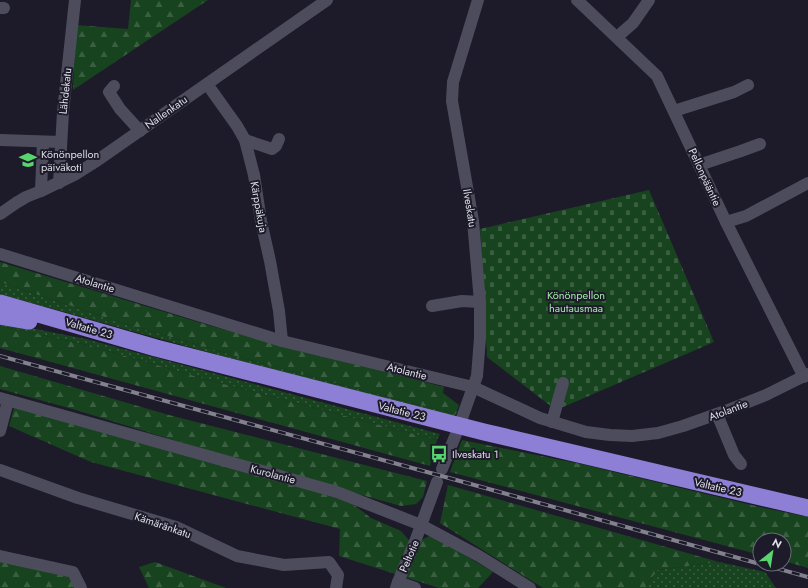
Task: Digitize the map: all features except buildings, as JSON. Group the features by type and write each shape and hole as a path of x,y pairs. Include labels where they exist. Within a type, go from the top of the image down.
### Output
{"highway":[{"name":"Valtatie 23","path":"0,303 156,348 484,432 808,508"},
{"path":"0,316 156,348"}],"street":[{"name":"Lähdekatu","path":"59,183 63,112 74,0"},
{"name":"Ilveskatu","path":"462,418 477,376 480,338 480,302 473,221 452,101 453,82 478,0"},
{"name":"Pellonpääntie","path":"577,0 657,76 726,222 806,376"},
{"path":"617,37 633,23 649,0"},
{"name":"Nallenkatu","path":"0,214 26,197 59,183 82,170 207,84 322,1"},
{"name":"Kärppäkuja","path":"207,84 237,126 245,140 254,175 261,221 270,261 279,311 282,341"},
{"path":"674,112 734,92 748,85"},
{"path":"114,86 109,92 120,109 140,131"},
{"path":"245,140 272,149 276,146 279,139"},
{"path":"0,140 61,142"},
{"path":"41,191 43,142"},
{"path":"699,165 760,144"},
{"path":"726,222 746,216 808,183"},
{"name":"Atolantie","path":"0,254 282,341 473,387 540,418 586,432 632,436 658,433 717,414 766,395 806,376"},
{"path":"432,306 462,301 480,302"},
{"path":"552,422 563,383"},
{"path":"0,431 4,400"},
{"name":"Kurolantie","path":"4,400 337,492 421,524 479,556 530,588"},
{"path":"717,414 734,455 741,464"},
{"path":"442,469 456,434"},
{"name":"Kämäränkatu","path":"0,470 78,498 176,527 237,556 284,565 329,562 338,575 336,588"},
{"path":"421,524 437,482"},
{"name":"Peltotie","path":"397,585 421,524"},
{"path":"0,556 73,572 81,588"},
{"path":"397,585 415,588"}],"green space":[{"path":"131,0 208,0 73,90 76,25 128,29"},
{"name":"Könönpellon hautausmaa","path":"649,190 714,342 556,410 487,357 480,229"},
{"path":"0,262 211,326 444,387 443,393 459,405 456,414 239,357 113,320 0,282"},
{"path":"0,282 113,320 239,357 456,414 453,418 0,294"},
{"path":"0,322 86,339 440,434 437,440 205,379 87,345 0,326"},
{"path":"0,326 87,345 205,379 437,440 430,466 0,348"},
{"path":"0,366 169,415 427,481 423,497 416,504 401,506 254,465 76,410 0,389"},
{"path":"14,408 337,492 371,518 401,531 413,545 431,535 493,572 478,588 439,588 339,556 340,529 91,462 9,426"},
{"path":"462,440 581,464 808,517 808,568 792,563 792,532 752,532 752,553 450,472"},
{"path":"448,485 719,562 657,570 645,588 543,588 440,523"},
{"path":"0,560 70,576 76,588 0,588"},
{"path":"155,562 226,588 149,588 139,567"},
{"path":"719,562 752,569 752,572 765,572 776,588 645,588 657,570"}],"railway":[{"path":"0,356 752,562"},
{"path":"790,572 808,577"}],"place":[{"name":"Könönpellon päiväkoti","path":"28,160"},
{"name":"Ilveskatu 1","path":"439,454"}]}
